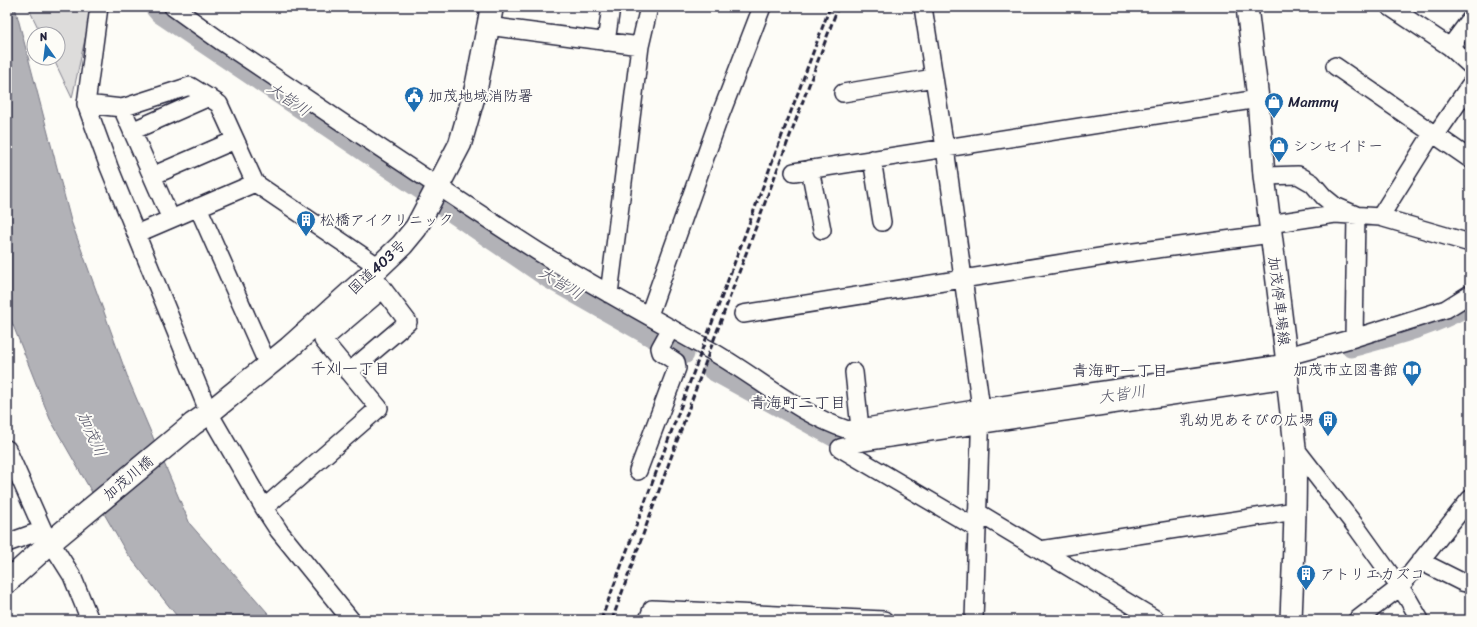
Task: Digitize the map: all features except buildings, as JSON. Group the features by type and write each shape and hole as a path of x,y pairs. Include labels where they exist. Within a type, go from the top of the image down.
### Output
{"highway":[{"name":"国道403号","path":"201,418 378,277 416,228 460,144 476,88 490,16"},
{"name":"加茂川橋","path":"52,534 201,418"},
{"path":"7,582 52,534"}],"main road":[{"name":"加茂停車場線","path":"1247,7 1294,448 1295,511 1291,620"}],"street":[{"path":"99,7 86,104 136,234 201,418 279,531 351,620"},
{"path":"173,7 222,42 538,252 609,294 649,315 667,336 710,350 799,409 859,436 981,426 1287,372"},
{"path":"606,42 611,7"},
{"path":"609,294 640,46 649,7"},
{"path":"649,315 718,121 762,7"},
{"path":"923,7 945,148 981,408 974,620"},
{"path":"1390,7 1450,47 1470,65"},
{"path":"490,16 606,42 640,46"},
{"path":"1450,47 1470,20"},
{"path":"1335,66 1470,159"},
{"path":"843,93 934,78"},
{"path":"1380,217 1434,135 1470,85"},
{"path":"86,104 122,108 190,86 219,104 255,183 378,277 408,322 349,372"},
{"path":"132,132 210,98"},
{"path":"794,172 1258,99"},
{"path":"122,108 171,219"},
{"path":"152,176 235,140"},
{"path":"872,159 882,222"},
{"path":"810,169 822,230"},
{"path":"1264,176 1298,175 1312,183 1324,197 1335,206 1356,215"},
{"path":"136,234 255,183"},
{"path":"198,208 268,365"},
{"path":"743,314 1270,229 1335,214 1380,217 1470,243"},
{"path":"1354,338 1356,215"},
{"path":"264,508 379,408 323,340 378,277"},
{"path":"1287,372 1295,354 1354,338 1446,309 1470,294"},
{"path":"638,471 677,368 676,362 662,352 660,348 667,336"},
{"path":"854,372 859,436"},
{"path":"1157,620 1040,550 977,520 840,448 859,436 981,408 1287,372"},
{"path":"1294,448 1357,528 1400,587 1420,620"},
{"path":"7,449 52,534 72,576 90,620"},
{"path":"1357,620 1400,587 1470,499"},
{"path":"1040,550 1295,511"},
{"path":"7,543 52,534"},
{"path":"1420,561 1462,582 1470,584"},
{"path":"648,620 652,608 735,617 884,620"}],"shaded area":[{"path":"28,7 92,7 72,98 57,66 66,66 66,26 37,26"}],"water":[{"name":"加茂川","path":"7,7 15,7 26,49 26,66 30,66 71,221 129,381 190,524 274,620 180,620 126,552 50,419 7,310"}],"waterway":[{"name":"大皆川","path":"155,7 160,13 424,191"},
{"name":"大皆川","path":"442,205 549,278 684,354"},
{"name":"大皆川","path":"1351,347 1424,326 1465,307"},
{"name":"大皆川","path":"713,370 837,438 851,438"},
{"name":"大皆川","path":"837,438 843,442"}],"railway":[{"path":"601,620 830,7"},
{"path":"612,620 710,350 838,7"}],"place":[{"name":"加茂地域消防署","path":"414,113"},
{"name":"Mammy","path":"1274,119"},
{"name":"シンセイドー","path":"1279,163"},
{"name":"松橋アイクリニック","path":"306,237"},
{"name":"加茂市立図書館","path":"1412,387"},
{"name":"乳幼児あそびの広場","path":"1328,437"},
{"name":"アトリエカズコ","path":"1306,591"}],"district":[{"name":"千刈一丁目","path":"350,368"},
{"name":"青海町一丁目","path":"1120,370"},
{"name":"青海町二丁目","path":"798,402"}]}
